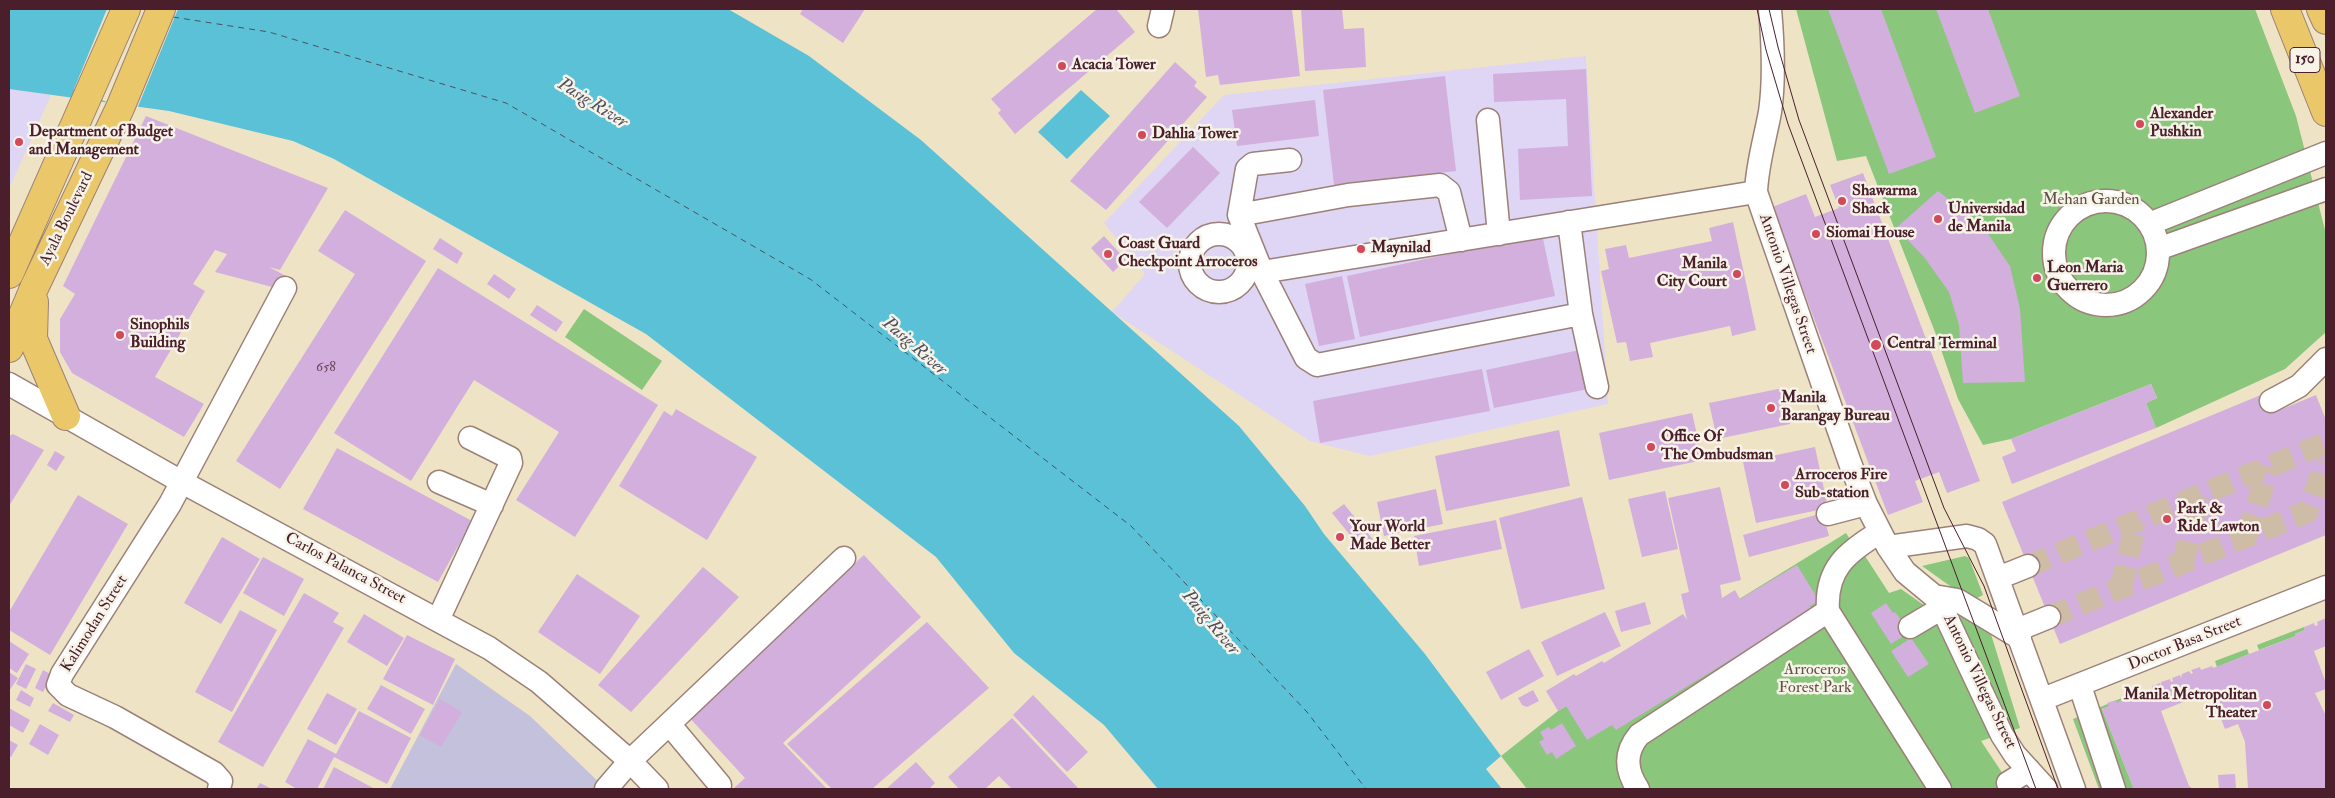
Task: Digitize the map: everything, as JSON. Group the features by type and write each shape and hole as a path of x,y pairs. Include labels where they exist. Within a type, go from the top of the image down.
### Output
{"main road":[{"name":"Ayala Boulevard","path":"9,274 126,9"},
{"name":"Ayala Boulevard","path":"9,348 35,286 120,108 161,9"},
{"name":"150","path":"2285,9 2326,112"},
{"path":"2322,9 2326,20"},
{"path":"35,286 34,339 66,416"}],"street":[{"name":"Antonio Villegas Street","path":"1770,9 1774,56 1770,111 1758,169 1756,192 1866,504 1884,540 1905,572 1938,602 2002,735 2028,770 2046,789"},
{"path":"1488,120 1499,234"},
{"path":"2149,224 2326,153"},
{"path":"1290,160 1253,164 1247,169 1239,215 1248,247 1306,358 1317,365 1581,314"},
{"path":"1239,215 1348,195 1440,185 1449,192 1461,240"},
{"path":"2158,249 2326,189"},
{"path":"1262,272 1756,192"},
{"path":"2112,201 2129,206 2143,215 2149,224 2158,249 2158,260 2153,276 2143,290 2130,299 2114,304 2097,304 2082,299 2067,288 2058,272 2054,255 2056,237 2064,221 2077,209 2094,202 2112,201"},
{"path":"1569,222 1581,314 1597,387"},
{"path":"180,481 285,288"},
{"path":"2271,401 2299,386 2326,360"},
{"name":"Carlos Palanca Street","path":"9,384 180,481 489,648 539,682 630,762 657,789"},
{"path":"438,620 511,460 470,438"},
{"name":"Kalimodan Street","path":"180,481 170,504 62,674 58,685 68,695 115,717 214,772 220,785"},
{"path":"439,482 492,504"},
{"path":"1828,514 1866,504"},
{"path":"1940,789 1828,611 1829,587 1838,566 1855,547 1884,540 1973,537 1985,544 2043,699 2074,789"},
{"path":"606,789 630,762 844,558"},
{"path":"1998,578 2028,566"},
{"name":"Doctor Basa Street","path":"2043,699 2080,686 2326,587"},
{"name":"Antonio Villegas Street","path":"1938,602 1957,600 2019,634"},
{"path":"1910,627 1938,602"},
{"path":"1638,789 1629,774 1628,757 1639,735 1828,611"},
{"path":"2019,634 2049,617"},
{"path":"2080,686 2114,789"},
{"path":"670,725 720,785"},
{"path":"2008,783 2028,770"}],"shaded area":[{"name":"Maynilad","path":"1586,56 1608,404 1370,456 1310,441 1112,312 1145,274 1104,223 1224,95"},
{"name":"Department of Budget and Management","path":"9,89 51,95 9,189"},
{"path":"456,664 530,716 606,789 390,789"}],"green space":[{"name":"Mehan Garden","path":"1796,9 2255,9 2296,116 2326,234 2326,332 2285,369 2156,428 2146,403 2157,398 2151,384 2011,439 1983,445 1958,399 1935,332 1866,156 1837,161"},
{"path":"584,309 662,361 642,390 565,337"},
{"name":"Arroceros Forest Park","path":"1846,533 1860,555 1865,556 1889,593 1901,589 1928,608 1993,737 1981,741 2013,789 1527,789 1501,756 1558,711"},
{"path":"1965,556 1969,558 1983,595 1971,601 1922,566"},
{"path":"1954,607 1990,631 2020,728 2010,731"},
{"path":"2304,627 2305,630 2295,634 2296,636 2259,650 2257,645"},
{"path":"2247,649 2249,654 2217,667 2215,661"},
{"path":"2124,697 2125,700 2102,709 2134,789 2122,789 2098,708"},
{"path":"2080,716 2109,789 2099,789 2073,719"}],"water":[{"name":"Pasig River","path":"9,9 728,9 809,56 921,140 1239,426 1305,506 1324,534 1425,654 1501,756 1486,769 1502,789 1158,789 1104,725 1014,653 936,557 646,334 334,159 293,141 169,111 9,89"},
{"path":"1081,90 1110,116 1067,159 1038,132"}],"pier":[{"path":"107,9 178,9 137,109 117,106 74,89"}],"building":[{"path":"803,9 865,9 843,43 800,14"},
{"name":"Acacia Tower","path":"1097,9 1116,9 1135,32 1015,134 998,113 1001,110 991,99"},
{"path":"1198,9 1292,9 1300,76 1220,85 1218,75 1206,77"},
{"path":"1301,9 1342,9 1344,29 1364,28 1366,67 1305,71"},
{"path":"1828,9 1881,9 1936,157 1889,174"},
{"path":"1936,9 1988,9 2020,96 1975,113"},
{"name":"Dahlia Tower","path":"1175,62 1197,82 1194,86 1207,97 1106,210 1070,181"},
{"path":"1586,69 1592,196 1520,200 1518,149 1568,146 1566,99 1494,102 1493,74"},
{"path":"1445,76 1456,171 1334,185 1323,90"},
{"path":"1315,100 1319,136 1237,146 1232,110"},
{"path":"146,116 328,188 280,270 269,267 286,276 276,288 215,272 227,254 215,250 193,284 205,291 155,377 204,404 184,437 72,373 60,352 60,319 75,294 63,286"},
{"path":"1193,147 1220,173 1167,228 1139,202"},
{"name":"Central Terminal","path":"1863,173 1980,481 1947,493 1939,472 1915,481 1923,502 1888,515 1772,207 1806,194 1815,217 1839,208 1830,185"},
{"path":"1938,191 1982,225 2010,266 2020,309 2025,382 1963,383 1959,325 1949,292 1924,257 1896,228"},
{"path":"345,210 426,261 280,489 236,461 355,274 318,251"},
{"path":"1733,222 1756,330 1732,336 1730,326 1650,343 1653,357 1630,361 1626,342 1617,343 1601,271 1609,269 1605,249 1626,245 1629,258 1712,241 1709,228"},
{"path":"1542,234 1555,296 1360,337 1347,276"},
{"name":"Coast Guard Checkpoint Arroceros","path":"1104,236 1126,260 1113,272 1091,248"},
{"path":"440,238 463,253 457,264 433,249"},
{"path":"438,268 658,405 575,537 516,500 559,432 474,380 411,481 334,433"},
{"path":"494,274 516,289 509,299 487,284"},
{"path":"1342,276 1355,339 1319,346 1305,284"},
{"path":"537,305 563,322 556,332 530,315"},
{"path":"1584,349 1593,388 1494,408 1486,370"},
{"path":"1482,369 1490,411 1320,443 1313,401"},
{"path":"2151,384 2157,398 2146,403 2156,428 2012,484 2002,457 2016,451 2011,439"},
{"path":"1783,388 1790,424 1717,439 1709,403"},
{"name":"Park & Ride Lawton","path":"2268,392 2275,412 2316,395 2326,420 2326,535 2060,644 2002,502"},
{"path":"676,409 757,457 707,540 619,486 664,411 672,416"},
{"name":"Office Of The Ombudsman","path":"1692,413 1703,460 1609,480 1599,433"},
{"path":"1559,430 1570,486 1446,511 1435,456"},
{"path":"13,434 44,450 9,506 9,436"},
{"name":"Arroceros Fire Sub-station","path":"1815,447 1828,508 1756,523 1743,462"},
{"path":"337,448 472,521 438,582 303,509"},
{"path":"55,451 65,457 56,471 47,465"},
{"path":"1720,487 1741,580 1720,585 1722,598 1735,590 1740,599 1797,565 1819,601 1810,606 1812,610 1616,730 1612,725 1587,740 1566,706 1558,711 1546,691 1574,674 1576,676 1602,661 1604,663 1683,614 1687,620 1681,594 1689,592 1668,498"},
{"path":"1436,489 1443,524 1384,536 1377,502"},
{"path":"1665,491 1678,549 1642,557 1628,499"},
{"path":"78,495 128,524 50,655 9,630 9,612"},
{"path":"1582,497 1605,589 1521,609 1499,518"},
{"path":"1344,504 1375,542 1364,552 1332,513"},
{"path":"1823,513 1829,536 1749,557 1743,535"},
{"path":"1496,520 1502,549 1419,566 1414,536"},
{"path":"222,537 260,559 221,624 184,603"},
{"path":"864,555 921,617 783,743 827,789 733,789 745,778 687,715"},
{"path":"263,557 304,579 284,616 243,593"},
{"path":"703,567 739,597 631,712 598,685"},
{"path":"577,574 640,616 600,674 538,632"},
{"path":"304,593 339,613 333,622 344,628 263,767 218,742"},
{"path":"1645,602 1651,624 1621,632 1615,611"},
{"path":"1886,603 1910,632 1891,644 1871,613"},
{"path":"240,610 277,630 232,712 195,692"},
{"path":"1605,612 1621,646 1557,676 1541,642"},
{"path":"364,614 404,638 387,666 347,642"},
{"name":"Manila Metropolitan Theater","path":"2326,618 2326,646 2314,651 2326,683 2326,689 2315,693 2326,716 2326,789 2248,789 2245,742 2238,724 2225,729 2210,691 2161,711 2189,786 2193,789 2134,789 2102,709 2109,706 2107,703 2116,700 2117,703 2130,694 2131,697 2137,695 2136,692 2153,689 2152,686 2160,683 2161,686 2161,682 2170,679 2171,682 2173,681 2172,678 2180,675 2181,678 2182,674 2189,671 2191,674 2193,673 2191,670 2200,667 2201,670 2212,666 2213,668 2296,636 2295,634 2305,630 2304,627 2314,623 2315,626 2318,625 2317,622"},
{"path":"927,622 989,688 872,789 832,789 787,744"},
{"path":"407,635 455,659 433,705 383,679"},
{"path":"1911,638 1929,664 1908,677 1891,651"},
{"path":"9,641 29,654 17,673 9,668"},
{"path":"1529,649 1544,676 1501,700 1486,672"},
{"path":"26,664 36,669 26,689 16,684"},
{"path":"43,670 52,675 43,692 35,688"},
{"path":"9,672 18,678 9,691"},
{"path":"381,685 425,709 411,734 367,709"},
{"path":"21,690 34,698 30,707 16,700"},
{"path":"1533,690 1539,701 1527,707 1522,705 1518,698"},
{"path":"327,693 357,709 336,745 307,729"},
{"path":"1033,695 1088,752 1067,772 1013,715"},
{"path":"440,699 462,712 441,747 420,735"},
{"path":"53,703 74,715 70,722 48,711"},
{"path":"9,708 30,720 23,733 9,725"},
{"path":"359,711 411,738 387,784 334,757 317,789 297,789 285,782 308,739 336,754"},
{"path":"1012,718 1079,789 1012,789 999,776 985,789 959,789 948,777"},
{"path":"1562,723 1576,746 1556,759 1552,752 1547,755 1539,742 1544,739 1540,732 1549,727 1551,730"},
{"path":"40,724 59,735 48,755 29,744"},
{"path":"9,740 18,745 11,757 9,756"},
{"path":"916,762 935,783 929,789 886,789"},
{"path":"334,767 375,789 323,789"},
{"path":"2235,774 2236,789 2219,789 2218,775"},
{"path":"260,783 272,789 256,789"}],"ferry route":[{"path":"173,17 269,32 506,103 810,279 1131,526 1307,712 1366,789"}],"tunnel":[{"path":"2028,566 2326,443"},
{"path":"2049,617 2307,512 2326,462"},
{"path":"2247,536 2269,467"},
{"path":"2183,563 2199,496"},
{"path":"2121,588 2136,522"}],"tram line":[{"path":"1757,9 1766,50 1788,124 2036,789"},
{"path":"1769,9 1799,120 1944,508 1984,586 2058,789"}],"place":[{"name":"Acacia Tower","path":"1062,66"},
{"name":"Alexander Pushkin","path":"2140,124"},
{"name":"Dahlia Tower","path":"1142,135"},
{"name":"Department of Budget and Management","path":"19,142"},
{"name":"Shawarma Shack","path":"1842,201"},
{"name":"Universidad de Manila","path":"1938,219"},
{"name":"Siomai House","path":"1816,234"},
{"name":"Maynilad","path":"1361,249"},
{"name":"Coast Guard Checkpoint Arroceros","path":"1108,254"},
{"name":"Manila City Court","path":"1737,274"},
{"name":"Leon Maria Guerrero","path":"2037,278"},
{"name":"Sinophils Building","path":"120,335"},
{"name":"Central Terminal","path":"1876,345"},
{"name":"Manila Barangay Bureau","path":"1771,408"},
{"name":"Office Of The Ombudsman","path":"1651,447"},
{"name":"Arroceros Fire Sub-station","path":"1785,485"},
{"name":"Park & Ride Lawton","path":"2167,519"},
{"name":"Your World Made Better","path":"1340,537"},
{"name":"Manila Metropolitan Theater","path":"2267,705"}]}
